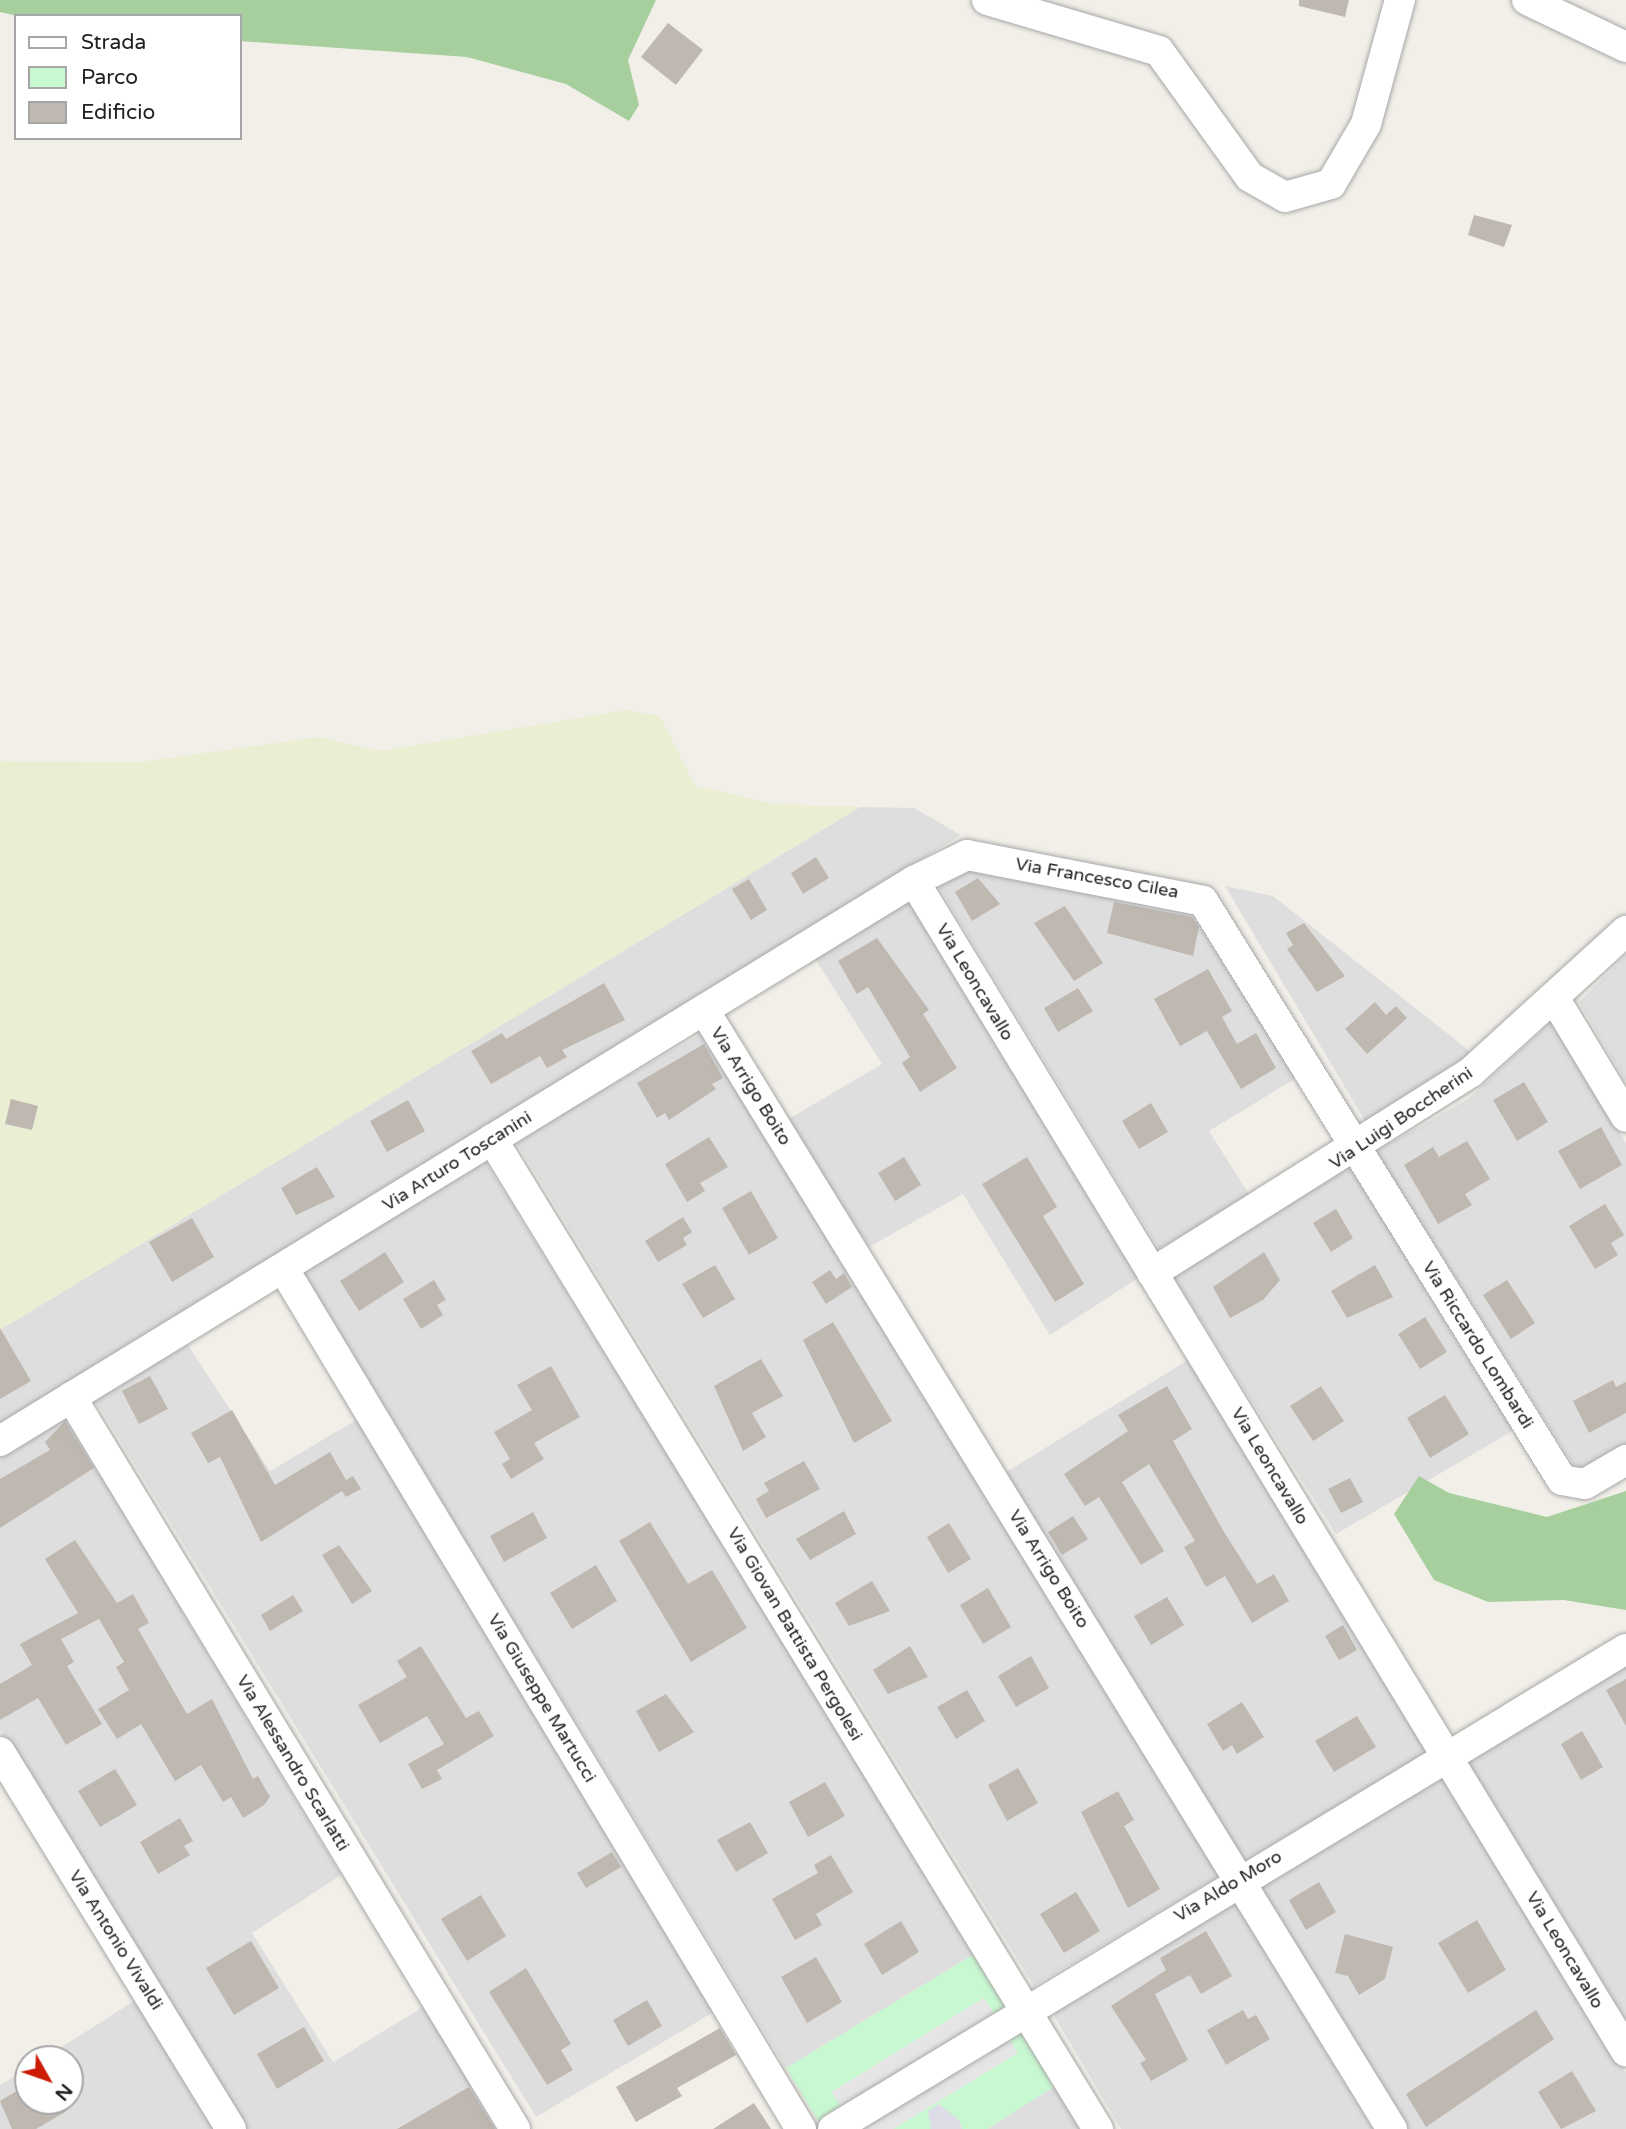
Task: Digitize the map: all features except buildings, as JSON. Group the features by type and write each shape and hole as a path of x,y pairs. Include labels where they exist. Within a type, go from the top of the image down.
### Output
{"street":[{"path":"987,0 1159,51 1250,177 1285,197 1331,184 1366,124 1400,0"},
{"path":"1527,0 1626,47"},
{"name":"Via Francesco Cilea","path":"914,881 967,855 1199,898 1357,1149"},
{"name":"Via Arturo Toscanini","path":"0,1441 914,881"},
{"name":"Via Leoncavallo","path":"914,881 1626,2051"},
{"name":"Via Luigi Boccherini","path":"1152,1273 1357,1149 1471,1072 1556,1001 1626,931"},
{"path":"1556,1001 1626,1117"},
{"name":"Via Arrigo Boito","path":"704,1010 1392,2129"},
{"name":"Via Giovan Battista Pergolesi","path":"492,1139 1098,2129"},
{"name":"Via Riccardo Lombardi","path":"1357,1149 1562,1480 1585,1484 1626,1460"},
{"name":"Via Giuseppe Martucci","path":"283,1268 801,2129"},
{"name":"Via Alessandro Scarlatti","path":"71,1397 515,2129"},
{"name":"Via Aldo Moro","path":"833,2129 1240,1879 1626,1649"},
{"name":"Via Antonio Vivaldi","path":"0,1752 231,2129"}],"shaded area":[{"path":"860,807 914,808 961,835 0,1423 0,1330"},
{"path":"974,866 1205,915 1298,1077 1209,1131 1250,1196 1159,1249 940,889 940,883"},
{"path":"1225,886 1273,896 1476,1056 1368,1126"},
{"path":"911,901 1138,1278 1050,1335 963,1194 869,1247 787,1120 882,1064 814,957"},
{"path":"1626,955 1626,1082 1579,1002"},
{"path":"1553,1020 1626,1143 1626,1445 1579,1474 1376,1151 1468,1099"},
{"path":"703,1033 1221,1875 1034,1986 515,1140"},
{"path":"1352,1161 1516,1429 1336,1534 1172,1275"},
{"path":"486,1162 976,1953 786,2068 302,1272"},
{"path":"188,1345 270,1471 358,1419 719,2009 536,2117 95,1400"},
{"path":"1188,1360 1432,1752 1242,1862 1003,1474"},
{"path":"66,1418 341,1875 252,1933 333,2062 423,2007 498,2129 244,2129 0,1730 0,1458"},
{"path":"1626,1666 1626,2020 1468,1763"},
{"path":"1445,1777 1626,2072 1626,2129 1408,2129 1259,1888"},
{"path":"1235,1903 1373,2129 1121,2129 1053,2014"},
{"path":"984,1998 1018,2053 893,2129 855,2129 832,2092"},
{"path":"134,2001 214,2129 0,2129 0,2085 14,2076 14,2115 84,2115 84,2045 65,2045"},
{"path":"1057,2085 1083,2129 987,2129"},
{"path":"939,2104 959,2120 962,2129 931,2129 928,2111"}],"green space":[{"path":"0,0 656,0 628,60 639,105 629,121 566,84 467,57 242,41 242,14 14,15 0,12"},
{"path":"626,710 660,716 695,786 775,804 860,807 0,1330 0,761 141,762 319,737 380,751"},
{"path":"1419,1476 1449,1493 1547,1517 1626,1491 1626,1610 1564,1600 1488,1602 1434,1580 1394,1514"},
{"path":"976,1953 1010,2009 996,2017 984,1998 832,2092 843,2110 820,2124 786,2068"},
{"path":"1021,2026 1057,2085 987,2129 893,2129 1017,2053 1006,2035"}]}
